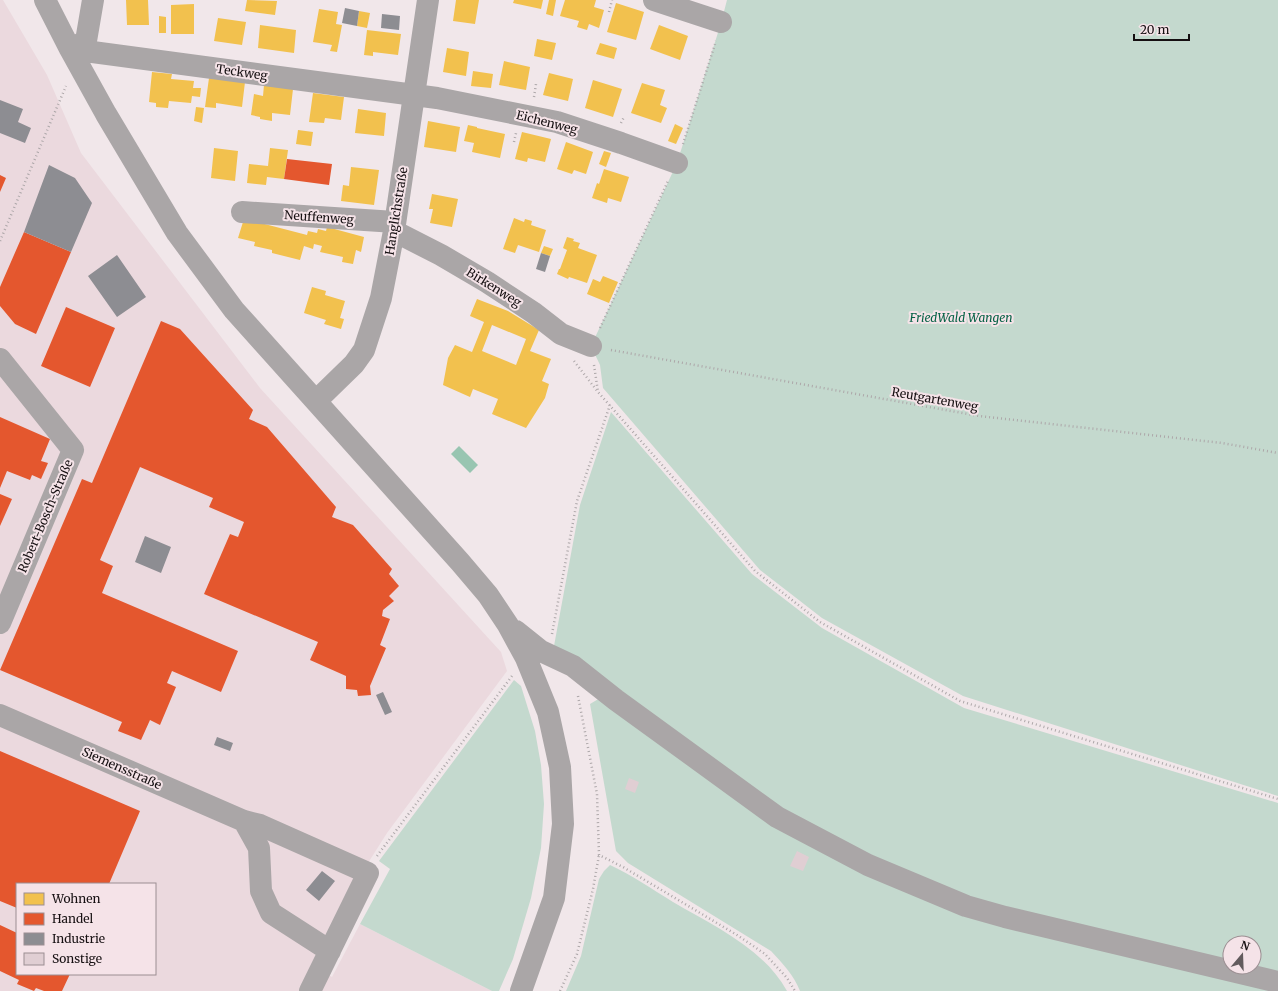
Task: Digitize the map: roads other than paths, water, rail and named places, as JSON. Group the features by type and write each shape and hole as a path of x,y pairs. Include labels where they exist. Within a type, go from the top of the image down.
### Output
{"street":[{"path":"45,0 106,114 177,233 234,310 460,562 488,596 508,625 526,658 550,719 560,767 563,824 554,898 521,991"},
{"path":"70,49 86,41 93,0"},
{"name":"Hanglichstraße","path":"316,401 354,364 364,350 381,298 394,226 428,0"},
{"path":"654,0 721,22"},
{"name":"Teckweg","path":"70,49 413,95"},
{"name":"Eichenweg","path":"413,95 437,98 557,122 677,163"},
{"name":"Neuffenweg","path":"242,212 394,226"},
{"name":"Birkenweg","path":"394,226 487,282 534,313 561,334 591,346"},
{"name":"Robert-Bosch-Straße","path":"0,359 73,450 0,623"},
{"path":"508,625 541,651 573,666 616,700 777,817 868,864 966,906 1005,917 1278,982"},
{"name":"Siemensstraße","path":"0,715 244,821 260,825 368,873 330,951"},
{"path":"244,821 259,848 261,891 271,913 330,951 310,991"}],"park label":[{"name":"FriedWald Wangen","path":"961,317"}]}
